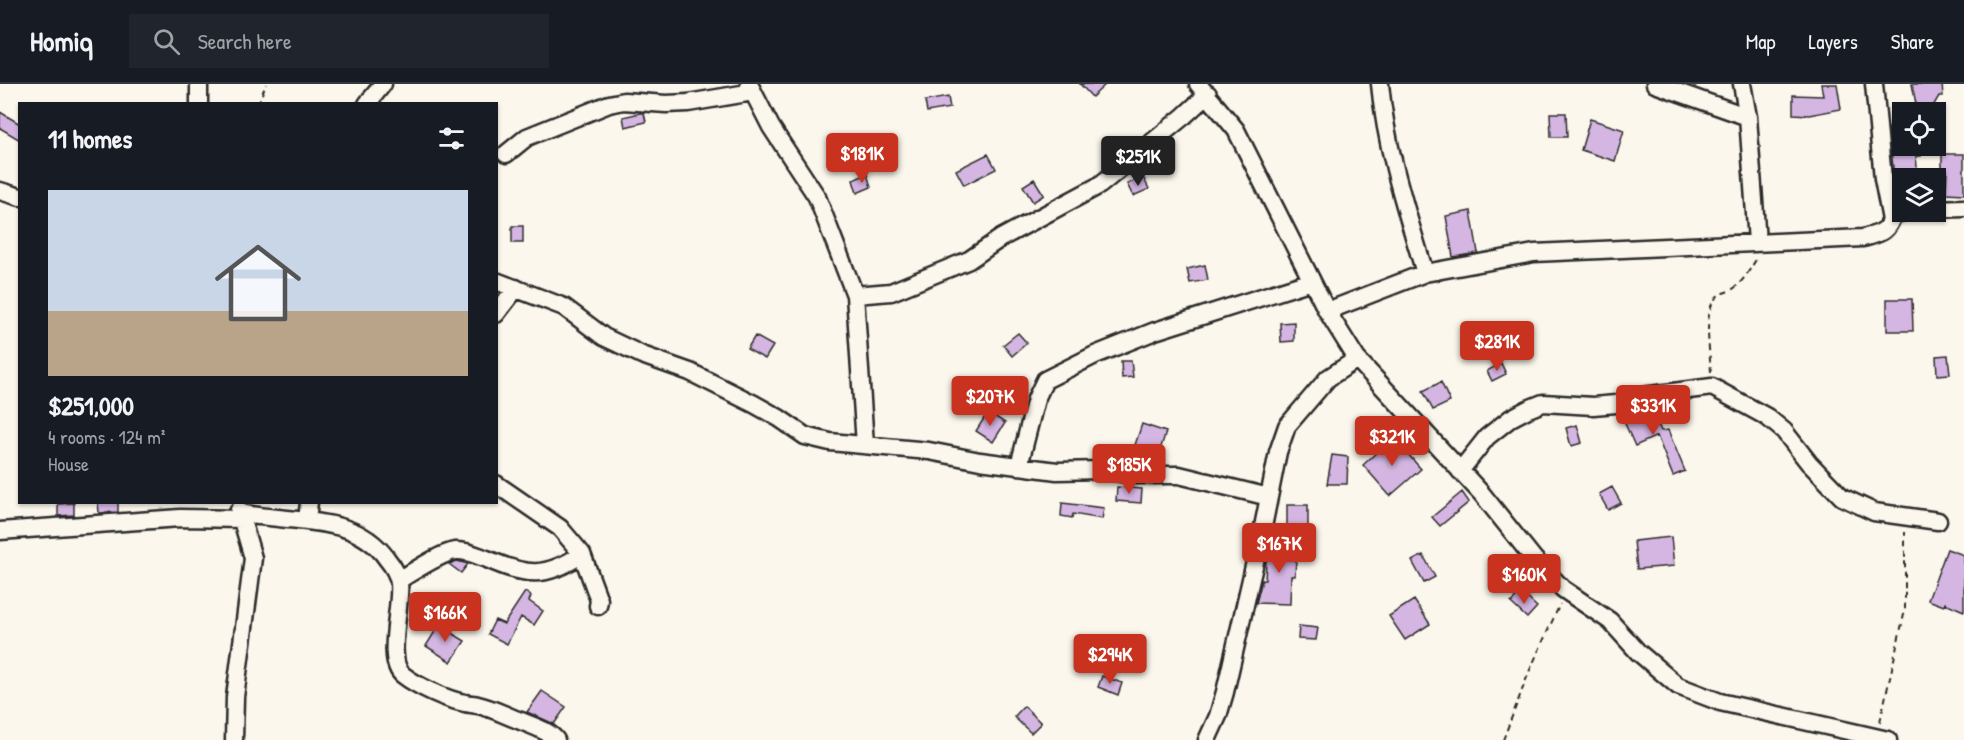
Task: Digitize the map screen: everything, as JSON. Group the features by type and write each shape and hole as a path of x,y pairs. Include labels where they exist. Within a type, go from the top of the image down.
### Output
{"street":[{"path":"199,84 199,102"},
{"path":"370,102 383,84"},
{"path":"1380,84 1386,136 1394,172 1425,273"},
{"path":"1655,84 1748,117"},
{"path":"1742,84 1748,117 1761,242"},
{"path":"1874,84 1883,179 1892,203"},
{"path":"506,154 526,137 609,104 624,101 688,103 751,88 771,127 817,197 855,295 865,445"},
{"path":"855,295 891,292 969,260 1001,238 1100,185 1184,116 1203,89 1236,130 1327,311 1357,359 1460,471 1534,559 1566,591 1611,621 1638,652 1678,686 1720,702 1883,738"},
{"path":"0,190 18,196"},
{"path":"1946,209 1964,208"},
{"path":"1327,311 1425,273 1534,253 1761,242 1838,241 1863,238 1884,231 1892,222"},
{"path":"1019,466 1036,399 1045,380 1095,355 1155,331 1231,309 1312,281"},
{"path":"498,282 564,307 604,338 642,355 690,372 779,418 804,436 830,442 929,451 980,461 1057,471 1101,470 1136,475 1179,475 1269,497"},
{"path":"498,311 516,288"},
{"path":"1207,740 1218,717 1225,692 1278,453 1287,426 1328,378 1357,359"},
{"path":"1460,471 1487,437 1511,418 1543,403 1593,406 1616,404 1634,397 1712,387 1767,417 1784,431 1809,463 1842,497 1874,512 1938,521"},
{"path":"498,485 560,528 582,554 599,600 598,606"},
{"path":"307,521 309,504"},
{"path":"234,740 235,697 253,558 240,512"},
{"path":"0,531 240,512 258,517 334,524 367,537 387,558 399,580 399,610 394,651 395,666 400,673 409,680 455,700 479,705 532,725 550,734 556,740"},
{"path":"399,580 457,551 525,573 539,573 570,562 582,554"}],"path":[{"path":"259,102 266,84"},
{"path":"1712,387 1708,324 1711,306 1715,297 1731,290 1748,272 1761,242"},
{"path":"1883,738 1905,610 1905,516"},
{"path":"1503,740 1529,672 1566,591"}],"building":[{"path":"1080,84 1106,84 1092,97"},
{"path":"1821,84 1837,84 1841,109 1809,115 1793,114 1793,95 1823,96"},
{"path":"1912,84 1942,84 1943,96 1939,96 1936,102 1916,102"},
{"path":"948,97 950,108 927,112 925,101"},
{"path":"0,112 18,123 18,139 0,128"},
{"path":"644,113 646,122 625,127 623,117"},
{"path":"1550,113 1566,113 1567,137 1551,137"},
{"path":"1590,119 1624,130 1615,161 1581,150"},
{"path":"1889,128 1892,128 1892,156 1916,156 1917,168 1893,168"},
{"path":"988,154 996,169 964,185 956,170"},
{"path":"1964,154 1964,194 1946,193 1947,171 1946,168 1942,168 1942,156"},
{"path":"867,174 871,187 857,193 853,180"},
{"path":"1143,177 1149,189 1133,196 1127,184"},
{"path":"1034,179 1044,195 1033,202 1023,186"},
{"path":"1471,211 1478,253 1453,257 1446,216"},
{"path":"512,226 523,226 523,243 512,243"},
{"path":"1205,265 1208,280 1190,283 1187,269"},
{"path":"1887,299 1912,299 1913,331 1887,331"},
{"path":"1294,322 1294,341 1281,342 1280,323"},
{"path":"1018,333 1027,343 1012,356 1003,345"},
{"path":"755,336 773,346 765,359 747,349"},
{"path":"1948,355 1950,374 1937,375 1936,356"},
{"path":"1121,361 1131,361 1133,377 1122,378"},
{"path":"1501,363 1506,374 1492,381 1487,371"},
{"path":"1441,382 1450,402 1433,410 1423,391"},
{"path":"1650,406 1661,431 1668,430 1685,471 1673,476 1657,436 1635,446 1622,417"},
{"path":"988,412 1005,423 993,442 976,431"},
{"path":"1142,424 1166,432 1159,453 1135,445"},
{"path":"1577,425 1582,443 1571,446 1566,428"},
{"path":"1393,437 1421,469 1390,496 1363,465"},
{"path":"1332,455 1348,457 1347,484 1327,484"},
{"path":"1117,487 1142,489 1141,503 1116,501"},
{"path":"1612,487 1621,503 1608,510 1599,494"},
{"path":"1462,492 1469,502 1440,526 1432,517"},
{"path":"1062,503 1104,508 1102,519 1073,514 1072,518 1061,516"},
{"path":"58,504 74,504 74,515 58,516"},
{"path":"98,504 118,504 118,512 99,513"},
{"path":"1287,505 1308,505 1308,536 1287,536"},
{"path":"1671,537 1674,566 1637,569 1634,541"},
{"path":"1271,541 1297,543 1295,576 1291,576 1290,604 1256,603 1262,580 1265,580"},
{"path":"1947,549 1964,555 1964,611 1945,603 1944,606 1928,600"},
{"path":"1423,555 1435,577 1424,583 1412,561"},
{"path":"457,561 468,564 461,573 449,564"},
{"path":"525,592 531,596 529,601 543,611 534,625 521,617 507,644 488,634 495,620 504,624"},
{"path":"1521,592 1537,607 1527,618 1511,603"},
{"path":"1414,600 1430,624 1405,640 1389,616"},
{"path":"439,625 465,641 451,662 426,646"},
{"path":"1299,626 1318,628 1316,640 1298,639"},
{"path":"1102,676 1122,683 1118,695 1098,687"},
{"path":"542,691 566,707 554,724 527,712"},
{"path":"1024,706 1041,723 1031,733 1014,717"}]}
